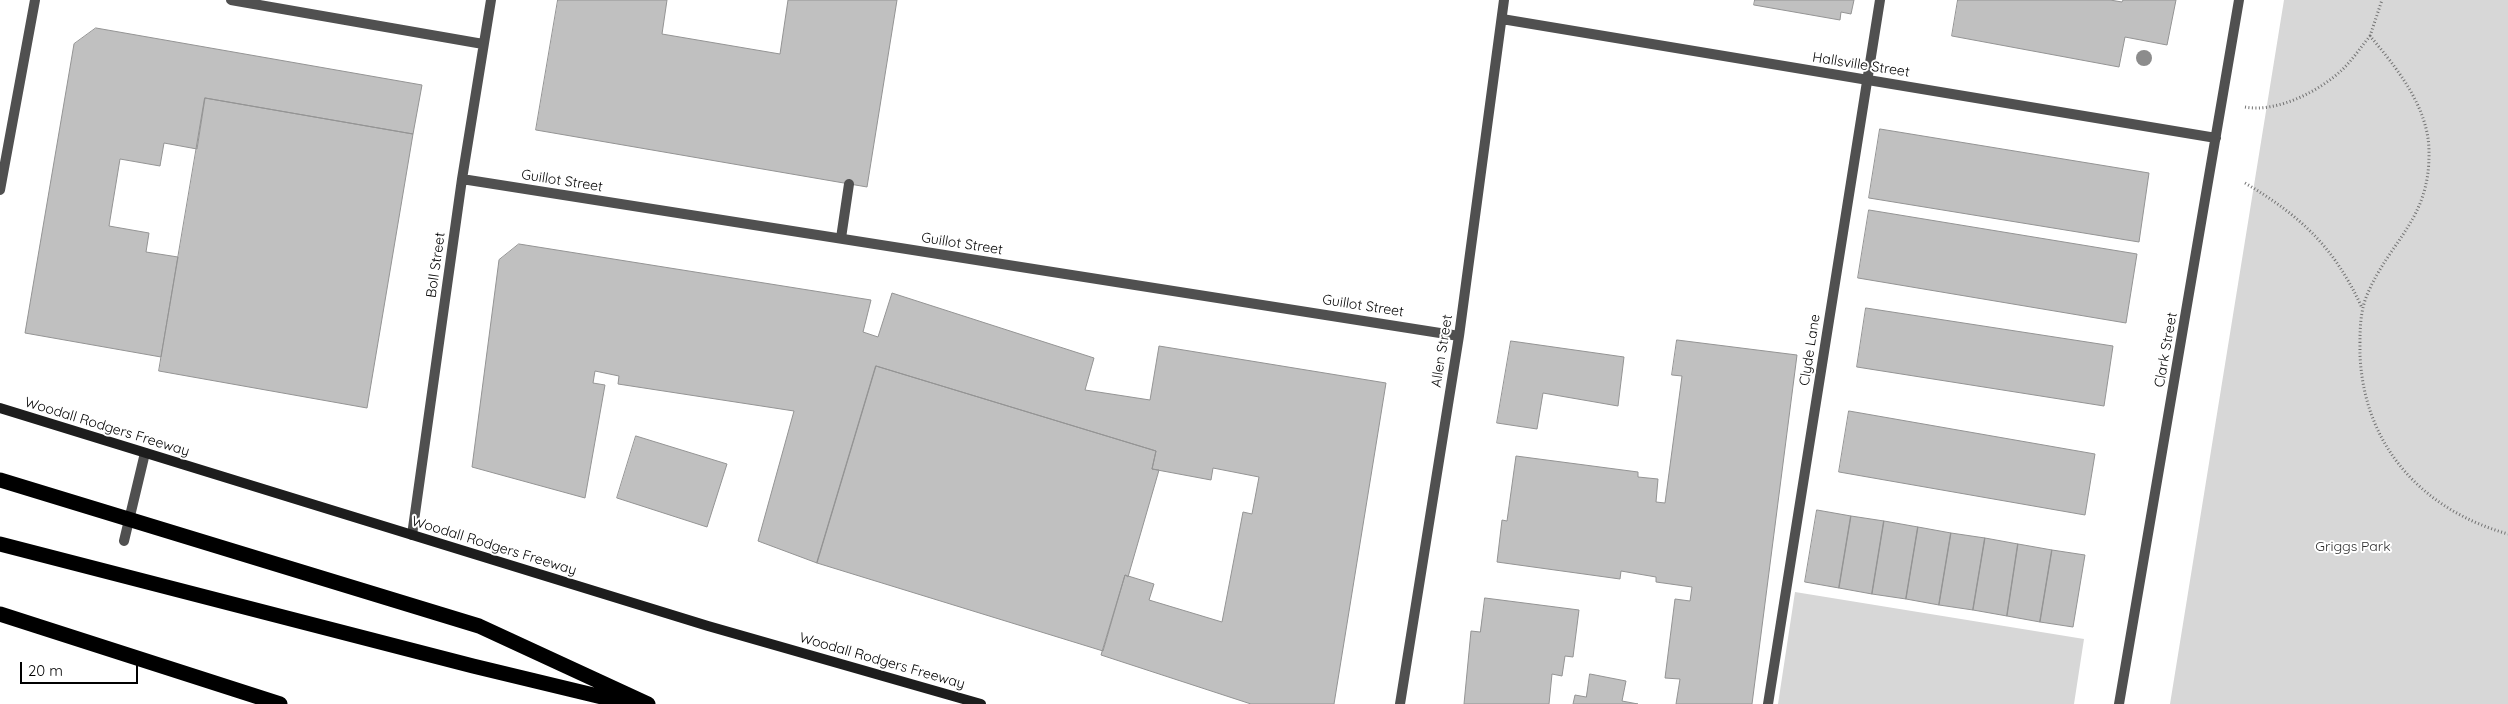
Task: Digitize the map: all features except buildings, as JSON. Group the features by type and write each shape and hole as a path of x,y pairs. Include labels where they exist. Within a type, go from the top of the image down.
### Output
{"highway":[{"path":"0,480 479,626 648,704"},
{"path":"0,544 473,666 632,704"},
{"path":"0,614 280,704"}],"main road":[{"name":"Woodall Rodgers Freeway","path":"0,408 708,626 981,704"}],"street":[{"path":"0,190 34,0 42,0"},
{"path":"231,0 483,44"},
{"name":"Boll Street","path":"412,535 462,179 491,0"},
{"name":"Allen Street","path":"1400,704 1459,336 1504,0"},
{"name":"Clyde Lane","path":"1768,704 1880,0"},
{"name":"Clark Street","path":"2119,704 2240,0"},
{"name":"Hallsville Street","path":"1502,19 2216,138"},
{"name":"Guillot Street","path":"462,179 1459,336"},
{"path":"841,238 849,184"},
{"path":"124,541 146,454"}],"path":[{"path":"2240,106 2257,109 2279,104 2323,84 2342,70 2370,36 2382,0"},
{"path":"2370,36 2393,64 2410,92 2422,118 2429,150 2428,178 2421,206 2379,272 2362,308 2361,368 2366,397 2376,425 2390,452 2408,477 2432,499 2457,515 2508,534"},
{"path":"2245,183 2284,209 2324,244 2339,263 2362,308"}],"green space":[{"name":"Griggs Park","path":"2284,0 2508,0 2508,704 2170,704"},
{"path":"1795,592 2084,639 2074,704 1778,704"}]}
